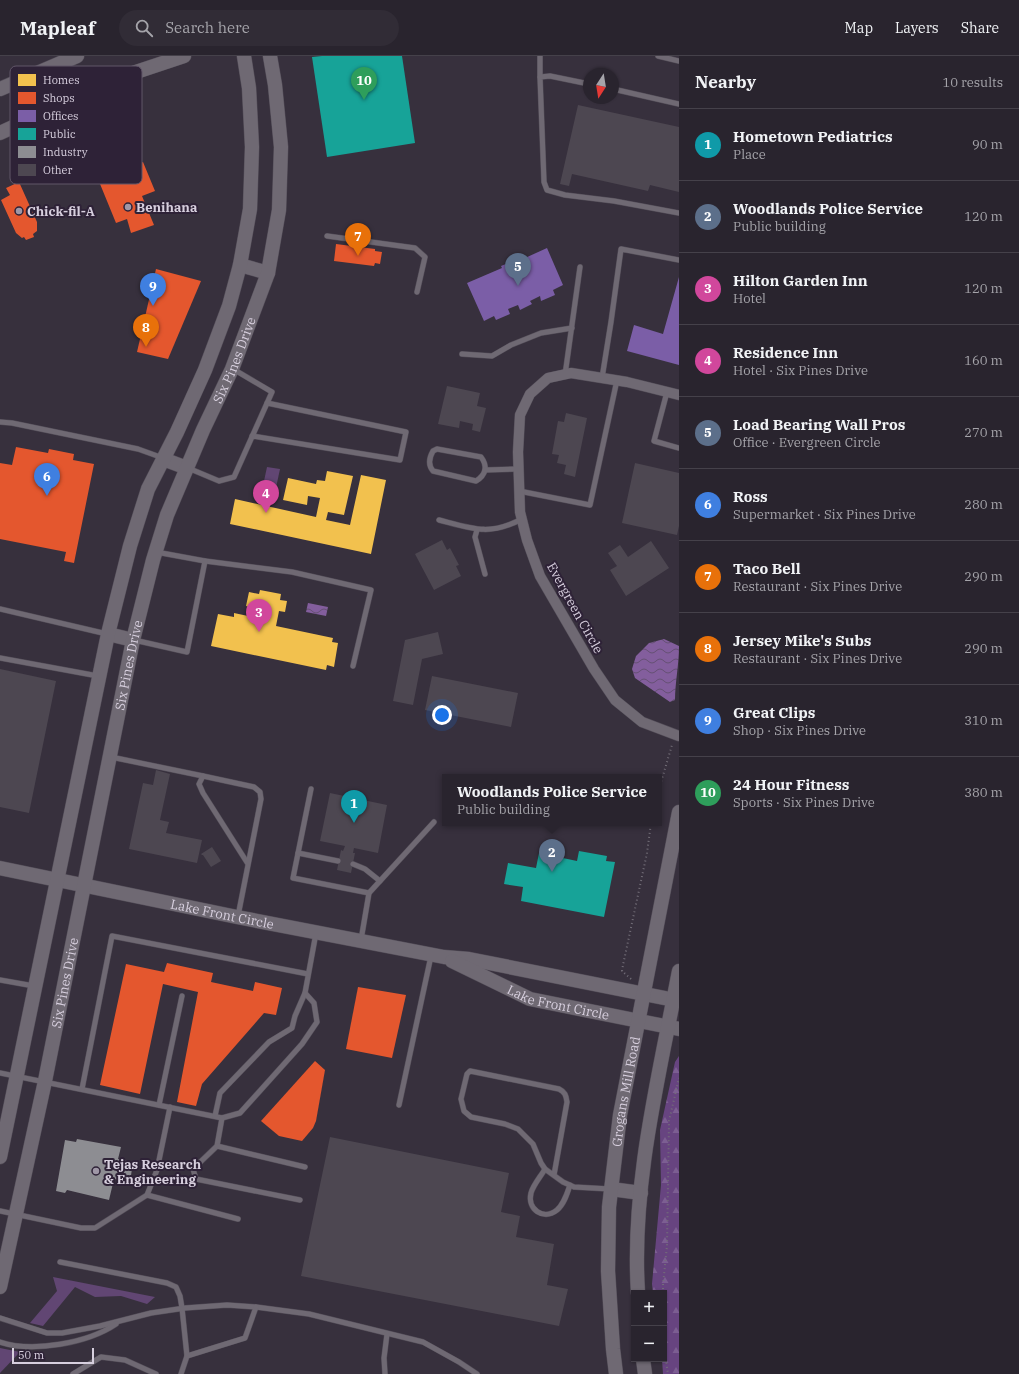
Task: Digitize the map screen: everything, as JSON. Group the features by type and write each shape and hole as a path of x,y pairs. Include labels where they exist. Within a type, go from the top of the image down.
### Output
{"street":[{"path":"54,66 77,56"},
{"path":"142,70 184,56"},
{"name":"Six Pines Drive","path":"0,1157 108,634 132,539 148,490 177,432 205,370 229,306 240,265 250,209 252,147 249,88 244,56"},
{"name":"Six Pines Drive","path":"0,1287 45,1082 133,640 156,552 167,515 232,369 268,273 279,210 281,147 275,85 270,56"},
{"path":"0,89 10,85"},
{"path":"0,133 10,128"},
{"path":"240,265 268,273"},
{"name":"Evergreen Circle","path":"677,735 642,722 615,700 594,669 540,576 527,540 520,512 518,452 520,415 530,394 548,378 571,373 617,380 679,395"},
{"path":"163,459 187,468"},
{"path":"108,634 133,640"},
{"name":"Grogans Mill Road","path":"616,1374 608,1271 609,1207 611,1189 620,1115 679,812"},
{"name":"Lake Front Circle","path":"0,868 238,917 438,956 469,959 629,992 676,1000"},
{"name":"Lake Front Circle","path":"438,956 530,999 674,1028"},
{"path":"638,1290 639,1212 649,1120 674,1028 679,972"},
{"path":"611,1189 641,1193"},
{"path":"643,1362 645,1374"}],"lane":[{"path":"540,56 544,182 547,190 565,195 614,201 679,213"},
{"path":"658,56 679,61"},
{"path":"540,77 550,76 583,83"},
{"path":"619,90 679,104"},
{"path":"327,236 415,248 425,257 417,292"},
{"path":"602,378 621,249 679,260"},
{"path":"565,375 580,268"},
{"path":"462,354 492,356 540,333 572,328"},
{"path":"187,468 219,481 234,477 272,392 232,369"},
{"path":"519,491 590,505 617,380"},
{"path":"667,392 654,441 679,448"},
{"path":"252,436 400,460 406,432 267,403"},
{"path":"0,422 12,423 138,449 163,459"},
{"path":"436,449 480,457 485,465 485,470 482,477 476,480 433,471 430,467 429,460 432,451 436,449"},
{"path":"485,470 518,469"},
{"path":"439,520 478,530 509,526 522,519"},
{"path":"478,530 475,537 485,574"},
{"path":"156,552 205,561 292,572 371,590 353,666"},
{"path":"133,640 187,652 205,561"},
{"path":"0,609 108,634"},
{"path":"0,658 99,677"},
{"path":"110,757 254,786 260,792 261,799 238,917"},
{"path":"202,776 198,784 248,864"},
{"path":"311,789 293,878 370,893"},
{"path":"361,941 370,893 434,822"},
{"path":"298,853 338,861"},
{"path":"353,864 365,869 380,881"},
{"path":"215,1116 220,1093 269,1042 292,1028 295,1016 305,993 316,932"},
{"path":"82,1089 112,936 308,974"},
{"path":"399,1105 438,956"},
{"path":"0,980 35,986"},
{"path":"0,1073 222,1118 240,1113 302,1044 317,1022 314,1003 305,993"},
{"path":"159,1105 182,996"},
{"path":"554,1175 567,1102 566,1095 563,1091 470,1071 466,1074 461,1099 464,1111 471,1117 505,1124 518,1130 533,1144 545,1169 570,1186 611,1189"},
{"path":"0,1211 81,1228 95,1228 147,1195 157,1170 170,1107"},
{"path":"222,1118 217,1146 193,1169 196,1179 300,1200"},
{"path":"217,1146 305,1167"},
{"path":"545,1169 532,1191 530,1202 534,1210 541,1214 548,1214 556,1211 561,1205 570,1186"},
{"path":"147,1195 238,1219"},
{"path":"60,1262 167,1283 176,1287 180,1296 182,1308 187,1356 181,1374"},
{"path":"0,1318 47,1334 62,1334 151,1313 182,1308 213,1306 256,1307 309,1314 423,1342 477,1374"},
{"path":"187,1356 245,1338 256,1307"},
{"path":"0,1342 29,1347 60,1344 98,1334 121,1321"},
{"path":"385,1374 384,1358 387,1334"},
{"path":"73,1374 101,1357 125,1360 156,1374"}],"path":[{"path":"662,781 677,735"},
{"path":"629,992 632,979 622,971 647,853 650,826"},
{"path":"663,1290 667,1246 669,1121 679,1078"},
{"path":"666,1362 668,1374"}],"shaded area":[{"path":"267,467 280,469 274,497 261,495"},
{"path":"53,1277 155,1297 147,1304 121,1296 95,1297 75,1287 43,1326 30,1323 57,1291"},
{"path":"0,1348 20,1352 0,1373"}],"green space":[{"path":"679,1056 679,1374 663,1374 662,1362 667,1362 667,1290 653,1290 652,1284 661,1185 660,1130 675,1062"}],"water":[{"path":"308,603 328,607 326,616 306,612"},
{"path":"664,639 679,646 675,700 670,702 635,678 632,669 636,656 649,643"}],"building: Homes":[{"path":"327,471 353,476 344,515 328,512 326,520 350,525 361,475 386,480 371,554 230,524 235,499 316,517 320,498 308,496 307,505 283,500 288,478 316,484 317,480 325,481"},
{"path":"260,590 281,594 280,600 287,601 285,612 279,611 276,626 333,638 332,642 338,643 334,667 327,665 326,670 211,646 218,614 234,617 234,613 248,616 249,607 246,606 249,592 259,594"}],"building: Shops":[{"name":"Benihana","path":"142,162 155,191 142,196 154,225 131,233 127,219 116,223 100,184 142,184"},
{"name":"Chick-fil-A","path":"15,184 20,184 37,222 37,231 33,234 34,237 26,240 24,237 22,238 16,233 1,200 10,195 6,188"},
{"path":"336,244 375,249 375,251 382,252 380,264 375,263 374,266 334,261"},
{"path":"156,269 201,281 168,359 137,352"},
{"path":"16,447 48,453 49,449 74,454 73,460 94,464 74,563 64,561 66,552 0,539 0,463 12,465"},
{"path":"167,963 213,973 211,982 253,991 255,982 282,988 276,1015 264,1013 202,1084 196,1106 177,1102 198,992 163,984 140,1094 100,1085 126,964 164,972"},
{"path":"358,987 406,995 392,1058 346,1049"},
{"path":"315,1061 325,1070 316,1121 313,1128 302,1141 279,1136 261,1121"}],"building: Offices":[{"path":"547,248 563,285 553,290 555,295 541,301 540,296 530,301 532,304 520,310 518,305 508,309 510,314 496,320 494,316 484,321 467,283 502,268 501,266 513,261 514,263"},
{"path":"679,277 679,365 627,351 634,325 663,334"}],"building: Public":[{"path":"402,56 415,143 327,157 312,57"},
{"path":"579,851 607,856 606,861 615,862 604,917 521,901 523,887 504,884 508,863 536,868 539,853 577,861"}],"building: Industry":[{"name":"Tejas Research & Engineering","path":"77,1139 121,1147 118,1159 133,1162 130,1182 114,1179 109,1200 67,1190 65,1193 56,1191 65,1140 76,1142"}],"building: Other":[{"path":"578,105 679,127 679,192 650,185 648,191 572,174 569,186 560,184"},
{"path":"447,386 480,393 477,406 486,408 480,432 472,430 473,424 460,421 459,428 438,424"},
{"path":"566,413 587,418 575,477 564,474 566,465 557,463 559,455 552,454 558,421 564,422"},
{"path":"635,463 679,473 679,526 677,535 622,523"},
{"path":"442,540 447,550 450,548 459,565 456,566 461,576 434,590 415,554"},
{"path":"651,541 669,568 626,596 610,570 617,566 608,553 620,545 628,557"},
{"path":"438,632 443,654 422,659 413,705 393,701 405,640"},
{"path":"0,669 56,681 29,813 0,807"},
{"path":"432,676 518,693 511,727 425,710"},
{"path":"156,770 170,774 160,820 169,822 166,833 202,840 197,863 129,849 143,783 153,785"},
{"path":"330,793 387,805 378,853 354,848 353,853 355,853 351,873 337,870 341,850 343,851 345,846 320,841"},
{"path":"212,847 221,861 211,867 201,854"},
{"path":"330,1137 509,1173 501,1212 520,1216 516,1237 554,1244 547,1285 568,1289 559,1326 301,1276"}],"place":[{"name":"24 Hour Fitness","path":"364,100"},
{"name":"Benihana","path":"128,207"},
{"name":"Chick-fil-A","path":"19,211"},
{"name":"Taco Bell","path":"358,256"},
{"name":"Load Bearing Wall Pros","path":"518,286"},
{"name":"Great Clips","path":"153,306"},
{"name":"Jersey Mike's Subs","path":"146,347"},
{"name":"Ross","path":"47,496"},
{"name":"Residence Inn","path":"266,513"},
{"name":"Hilton Garden Inn","path":"259,632"},
{"name":"Hometown Pediatrics","path":"354,823"},
{"name":"Woodlands Police Service","path":"552,872"},
{"name":"Tejas Research & Engineering","path":"96,1171"}]}
